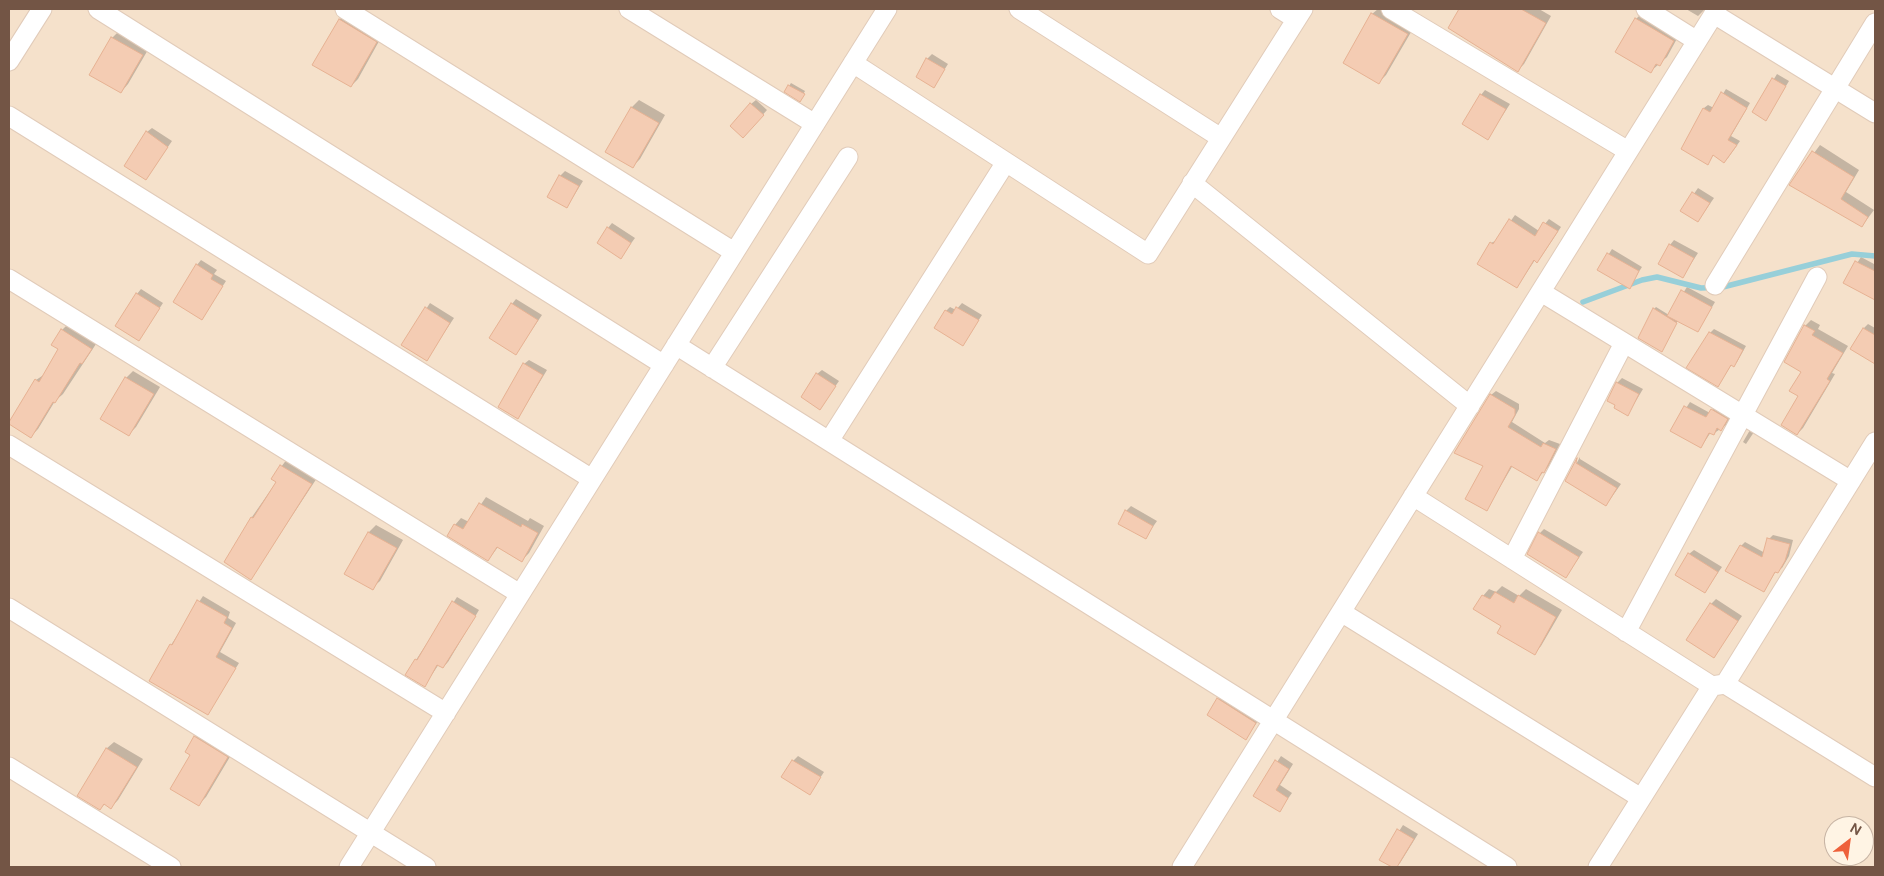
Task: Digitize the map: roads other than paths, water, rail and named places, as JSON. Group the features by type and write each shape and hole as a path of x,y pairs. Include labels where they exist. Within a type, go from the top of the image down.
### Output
{"street":[{"path":"9,61 42,9"},
{"path":"98,9 664,365"},
{"path":"345,9 734,252"},
{"path":"629,9 815,124"},
{"path":"349,867 887,9"},
{"path":"1019,9 1221,138"},
{"path":"853,63 1148,254 1300,14 1280,9"},
{"path":"1391,9 1628,151"},
{"path":"1646,9 1697,40"},
{"path":"1182,867 1716,12 1875,113"},
{"path":"1715,285 1875,23"},
{"path":"9,116 592,479"},
{"path":"712,368 848,157"},
{"path":"829,441 1006,162"},
{"path":"1192,183 1470,406"},
{"path":"1626,632 1818,277"},
{"path":"9,279 520,594"},
{"path":"1541,292 1851,482"},
{"path":"1512,559 1624,343"},
{"path":"676,345 1507,867"},
{"path":"1598,867 1642,798 1719,685 1875,442"},
{"path":"9,445 446,712"},
{"path":"1413,496 1626,632 1875,777"},
{"path":"9,608 426,867"},
{"path":"1341,612 1642,798"},
{"path":"9,766 171,867"}],"waterway":[{"path":"1583,302 1642,280 1657,277 1701,288 1723,287 1852,254 1875,256"}]}
